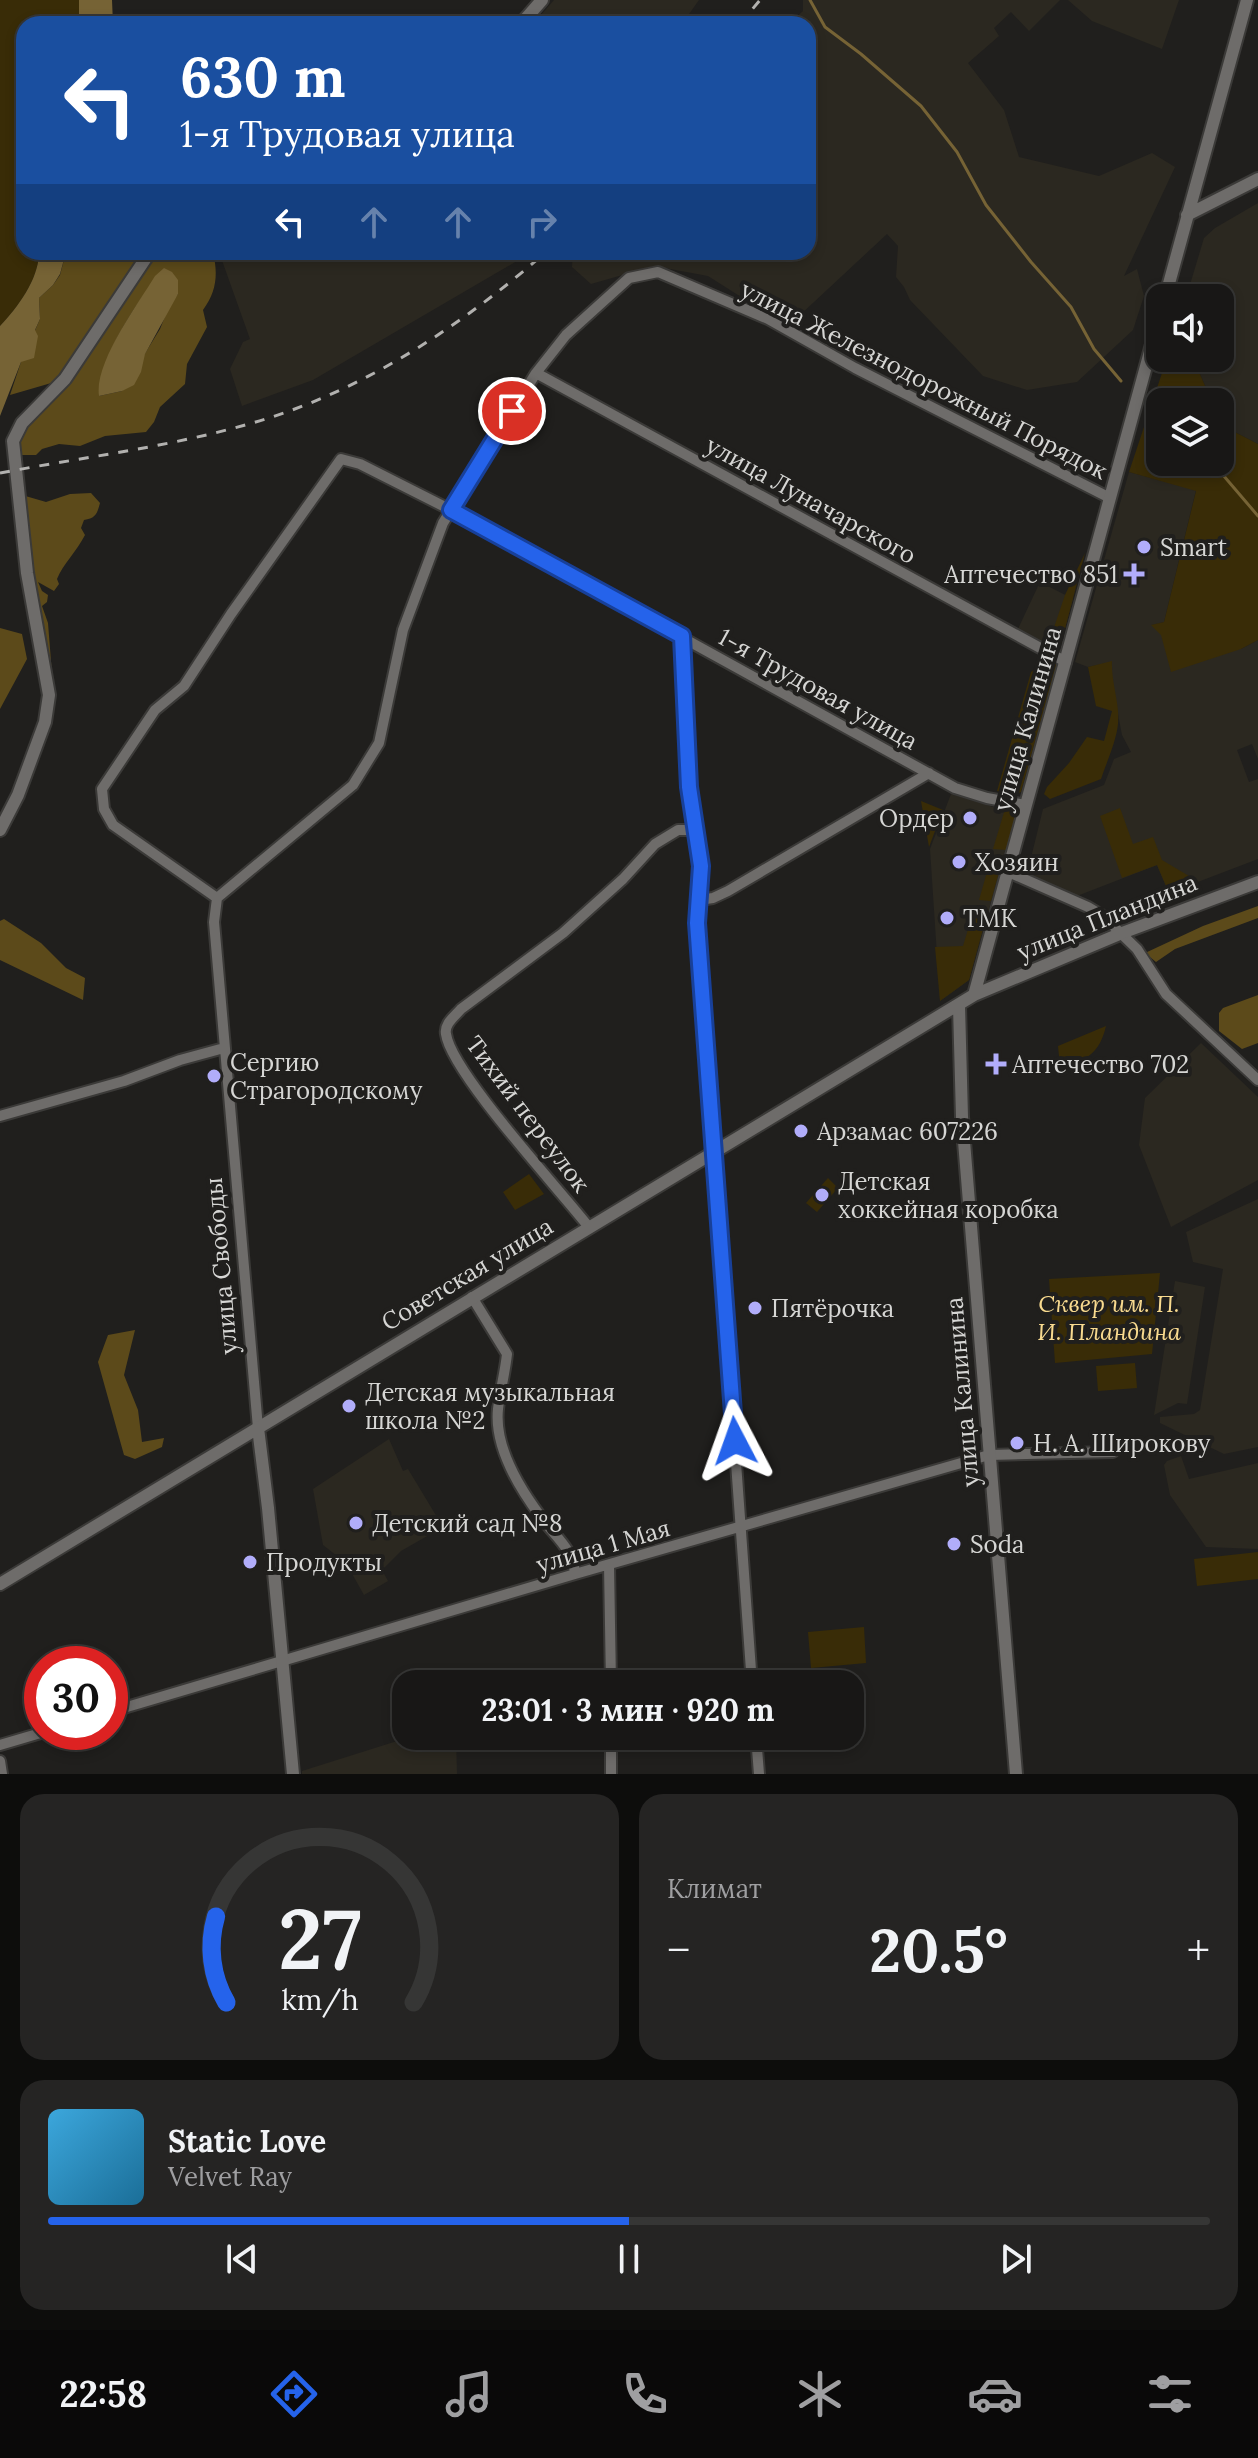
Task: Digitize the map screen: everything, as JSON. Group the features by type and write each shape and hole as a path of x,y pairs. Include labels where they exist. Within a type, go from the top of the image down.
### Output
{"street":[{"path":"528,16 542,0"},
{"path":"1169,284 1247,0"},
{"path":"1187,215 1258,179"},
{"path":"0,830 18,795 45,722 49,695 27,573 13,441 22,423 65,379 145,260"},
{"name":"улица Железнодорожный Порядок","path":"536,373 566,335 629,278 658,272 768,319 855,368 1110,498"},
{"name":"улица Калинина","path":"974,995 1146,366"},
{"path":"217,898 353,785 379,743 403,630 443,523 536,373"},
{"name":"улица Луначарского","path":"536,373 1066,662"},
{"name":"1-я Трудовая улица","path":"217,898 113,825 104,809 102,789 155,710 184,686 341,459 360,464 451,510 955,788 1026,805"},
{"path":"682,636 689,787 701,866 697,923 751,1670"},
{"path":"699,900 728,891 929,773"},
{"name":"Тихий переулок","path":"588,1226 472,1082 450,1048 445,1032 448,1022 461,1009 563,933 623,879 655,844 678,830 695,830"},
{"path":"1006,871 1088,907 1122,933 1137,949 1166,994 1258,1080"},
{"name":"улица Пландина","path":"959,1006 974,995 1122,933 1258,882"},
{"name":"улица Свободы","path":"217,898 214,922 224,1048 293,1774"},
{"name":"улица Калинина","path":"959,1006 962,1117 1016,1774"},
{"name":"Советская улица","path":"0,1584 588,1226 959,1006"},
{"path":"0,1116 124,1081 224,1048"},
{"path":"472,1297 507,1354 498,1411 510,1465 535,1509 568,1547 575,1574"},
{"name":"улица 1 Мая","path":"128,1707 989,1455 1113,1452"},
{"path":"609,1565 611,1670"},
{"path":"0,1745 24,1738"},
{"path":"611,1750 611,1774"},
{"path":"757,1750 759,1774"},
{"path":"0,1761 2,1774"}],"shaded area":[{"path":"79,0 112,0 113,16 79,16"},
{"path":"554,0 699,0 688,16 540,16"},
{"path":"803,0 1060,0 1029,31 1011,12 994,28 999,36 968,63 1004,110 1019,157 1099,176 1152,153 1175,167 1124,276 1137,269 1144,296 1133,330 1077,382 1027,390 983,376 910,300 896,277 898,246 887,234 799,316 771,316 708,276 654,266 591,284 572,267 572,260 816,260 816,16 798,16 803,11"},
{"path":"1068,0 1179,0 1162,49 1092,21"},
{"path":"1258,203 1258,444 1234,432 1234,388 1206,388 1199,372 1234,372 1234,284 1190,284 1204,238 1215,228"},
{"path":"64,260 145,260 65,379 10,395 40,319 39,298 60,275"},
{"path":"64,260 53,285 39,298 40,319 35,330 38,336 34,358 21,362 0,416 0,326 20,301 38,262"},
{"path":"147,260 214,260 215,282 203,310 207,327 187,364 185,384 160,407 146,432 105,436 80,446 59,444 42,449 36,455 19,455 17,451 24,429","holes":["178,294 170,304 160,329 122,391 99,396 109,356 142,297"]},
{"path":"222,260 519,260 313,380 242,406 230,369 243,342 250,339"},
{"path":"164,268 178,280 178,294 145,354 141,372 134,385 99,396 99,383 110,351 155,276"},
{"path":"1129,472 1196,490 1164,622 1152,625 1241,649 1258,640 1258,759 1252,744 1237,750 1249,782 1258,779 1258,859 1169,893 1157,865 1077,896 1027,874 1043,809 1104,785 1114,759 1131,752 1122,735 1111,678 1112,662 1088,667 1075,662"},
{"path":"91,493 100,503 98,510 94,517 84,520 81,528 85,535 60,573 57,579 59,584 54,591 38,582 48,595 47,602 42,606 48,623 50,676 22,495 46,502 70,494"},
{"path":"1040,582 1073,599 1058,655 1017,631"},
{"path":"0,628 22,634 27,659 0,709"},
{"path":"951,794 1016,814 969,980 940,1001 930,849"},
{"path":"1258,906 1258,918 1175,949 1156,962 1145,953 1203,926"},
{"path":"4,919 41,943 66,968 85,978 83,1000 0,960 0,921"},
{"path":"1258,995 1258,1043 1242,1049 1219,1031 1219,1013 1223,1008"},
{"path":"1201,1043 1258,1097 1258,1180 1171,1227 1139,1145 1145,1098"},
{"path":"1258,1199 1258,1447 1224,1454 1160,1423 1160,1417 1194,1414 1200,1410 1223,1269 1193,1262 1186,1232"},
{"path":"1175,1281 1205,1287 1187,1404 1178,1403 1154,1415"},
{"path":"135,1330 124,1375 138,1410 142,1442 164,1438 162,1447 135,1459 124,1455 98,1362 108,1335"},
{"path":"389,1439 403,1471 408,1469 443,1527 401,1551 382,1570 388,1581 364,1595 346,1563 323,1545 313,1489"},
{"path":"1181,1456 1189,1479 1258,1463 1258,1549 1206,1547 1170,1495 1164,1465"},
{"path":"392,1743 392,1750 456,1750 457,1774 302,1774 302,1771"}],"green space":[{"path":"0,0 79,0 79,16 16,16 16,260 38,260 31,282 0,326"},
{"path":"1162,372 1199,372 1206,388 1157,388"},
{"path":"1146,421 1146,476 1234,476 1234,432 1258,444 1258,640 1241,649 1171,672 1161,635 1151,625 1164,622 1196,491 1129,472"},
{"path":"1085,553 1058,655 1047,648 1065,595"},
{"path":"1049,659 1057,663 1021,792 1013,795 997,791 1031,672"},
{"path":"1112,661 1118,724 1101,779 1050,799 1044,794 1047,787 1087,737 1104,741 1112,711 1096,706 1088,667"},
{"path":"921,801 943,810 929,847"},
{"path":"1120,808 1133,844 1153,837 1162,860 1189,876 1193,885 1169,893 1157,865 1122,878 1100,816"},
{"path":"1005,809 1016,814 1006,850 993,849"},
{"path":"991,858 1001,865 991,901 979,900"},
{"path":"974,910 987,914 969,980 940,1001 935,947 963,946"},
{"path":"1106,1026 1100,1043 1091,1054 1078,1062 1060,1066 1058,1046"},
{"path":"529,1174 544,1194 515,1210 503,1192"},
{"name":"Детская хоккейная коробка","path":"828,1178 838,1188 817,1212 806,1203"},
{"name":"Сквер им. П. И. Пландина","path":"1160,1273 1152,1354 1055,1363 1049,1279"},
{"path":"1135,1363 1137,1388 1098,1391 1096,1366"},
{"path":"1258,1552 1258,1579 1197,1586 1194,1559"},
{"path":"864,1627 866,1663 811,1668 808,1632"}],"waterway":[{"path":"810,0 825,27 921,106 957,152 986,205 1071,307 1094,349 1121,381"},
{"path":"1224,476 1258,516"}],"railway":[{"path":"747,16 760,0"},
{"path":"0,473 190,439 293,410 332,394 408,354 480,306 536,260"}],"place":[{"name":"Smart","path":"1144,547"},
{"name":"Аптечество 851","path":"1134,574"},
{"name":"Ордер","path":"970,818"},
{"name":"Хозяин","path":"959,862"},
{"name":"ТМК","path":"947,918"},
{"name":"Аптечество 702","path":"996,1064"},
{"name":"Сергию Страгородскому","path":"214,1076"},
{"name":"Арзамас 607226","path":"801,1131"},
{"name":"Детская хоккейная коробка","path":"822,1195"},
{"name":"Пятёрочка","path":"755,1308"},
{"name":"Детская музыкальная школа №2","path":"349,1406"},
{"name":"Н. А. Широкову","path":"1017,1443"},
{"name":"Детский сад №8","path":"356,1523"},
{"name":"Soda","path":"954,1544"},
{"name":"Продукты","path":"250,1562"}],"route":[{"path":"512,411 451,510 682,636 689,787 701,866 697,923 735,1441"}]}
